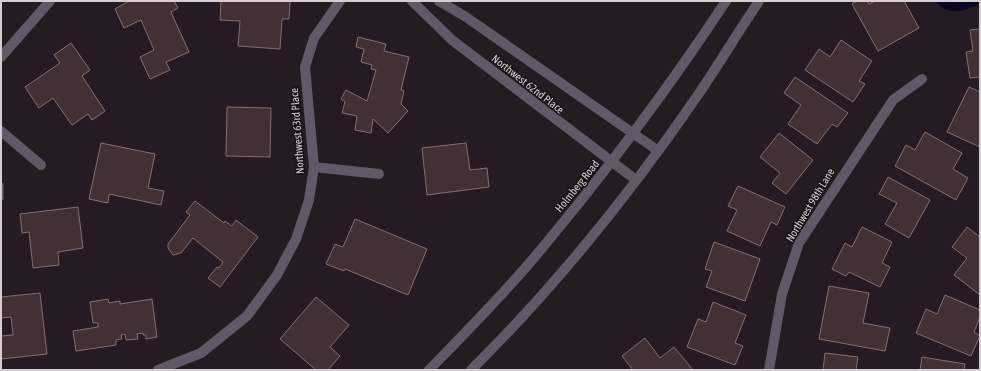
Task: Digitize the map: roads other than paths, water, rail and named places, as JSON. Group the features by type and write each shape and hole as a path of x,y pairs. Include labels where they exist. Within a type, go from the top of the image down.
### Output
{"street":[{"path":"1,57 50,1"},
{"name":"Northwest 63rd Place","path":"158,370 201,353 247,316 277,275 296,239 310,200 314,167 305,67 314,38 340,1"},
{"name":"Northwest 62nd Place","path":"412,1 452,40 611,163 636,180"},
{"name":"Northwest 62nd Place","path":"440,1 466,17 657,150"},
{"name":"Holmberg Road","path":"429,370 537,254 611,163 726,1"},
{"path":"471,370 558,276 636,180 699,93 759,1"},
{"name":"Northwest 98th Lane","path":"768,370 782,294 799,243 893,100 922,79"},
{"path":"1,131 41,165"},
{"path":"314,167 378,174"}]}
